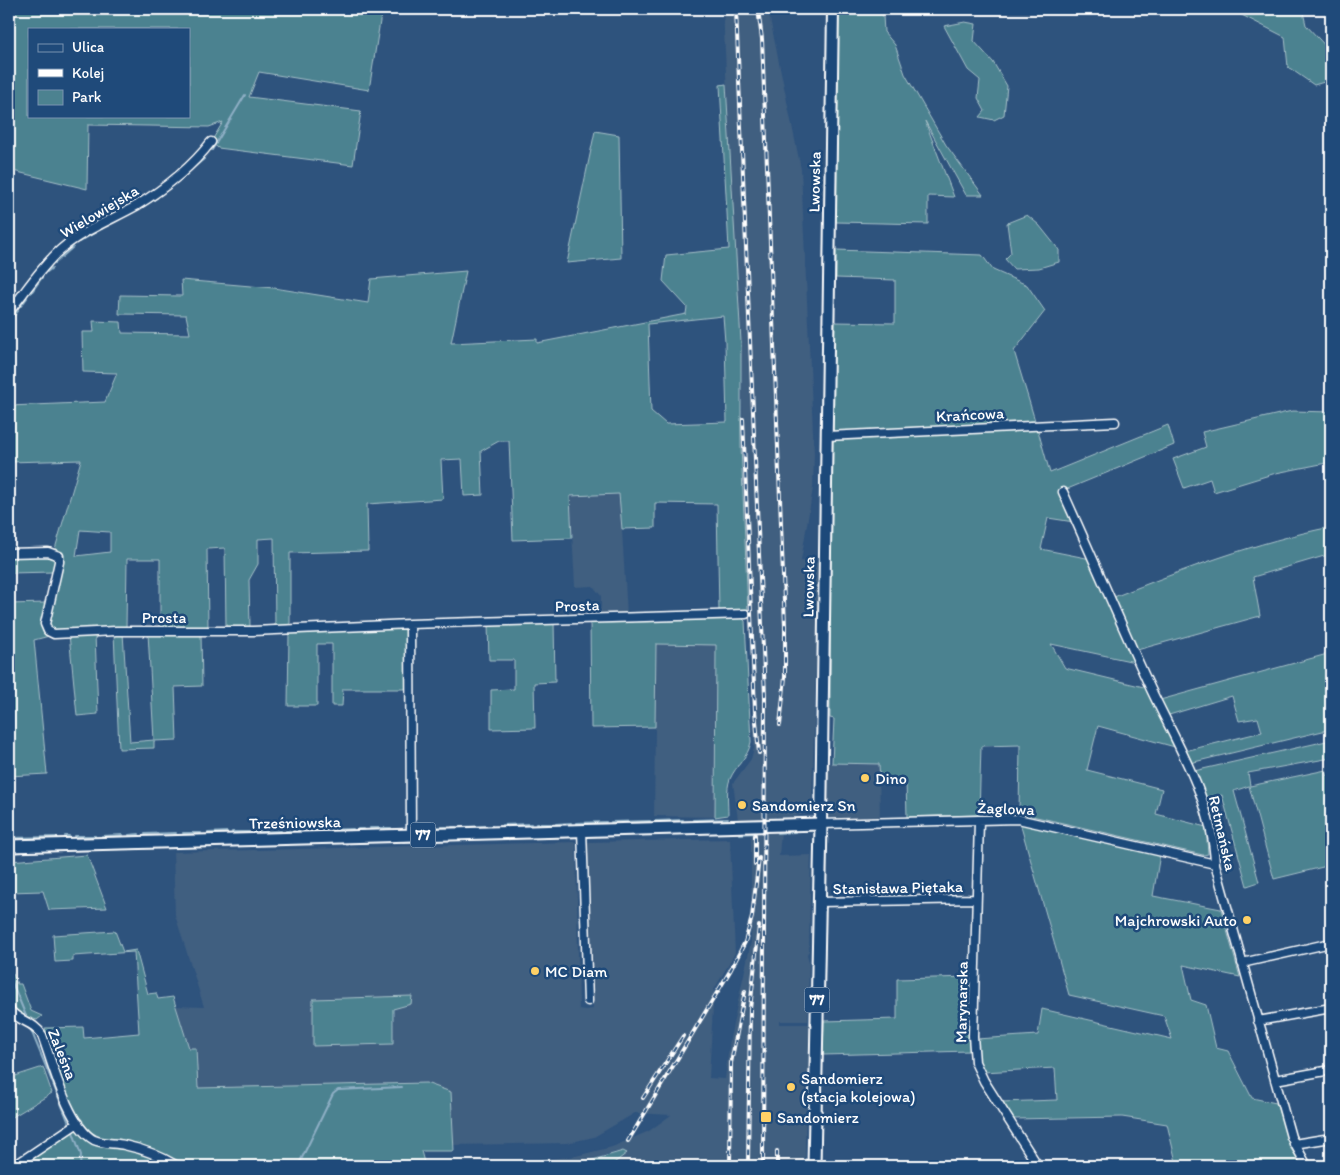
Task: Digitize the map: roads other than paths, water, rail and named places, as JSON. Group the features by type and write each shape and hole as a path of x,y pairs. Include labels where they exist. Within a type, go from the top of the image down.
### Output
{"main road":[{"name":"Lwowska","path":"814,1166 820,902 833,9"},
{"name":"Trześniowska","path":"9,846 821,824"}],"street":[{"name":"Wielowiejska","path":"9,312 60,250 108,220 136,206 168,184 200,156 211,142"},
{"name":"Krańcowa","path":"826,436 1115,422"},
{"name":"Retmańska","path":"1063,492 1148,684 1196,783 1211,832 1215,864 1275,1080 1294,1144 1307,1166"},
{"name":"Prosta","path":"9,553 48,552 59,556 45,624 48,631 54,634 116,631 282,630 410,624 746,614"},
{"path":"410,624 411,835"},
{"name":"Żaglowa","path":"821,824 979,820 1030,821 1215,864"},
{"name":"Marynarska","path":"979,820 973,1036 975,1062 984,1081 1038,1166"},
{"path":"582,830 588,1001"},
{"name":"Stanisława Piętaka","path":"820,902 976,900"},
{"path":"1242,962 1331,943"},
{"path":"1258,1021 1331,1008"},
{"name":"Zaleśna","path":"9,1009 20,1020 37,1026 78,1123 94,1140 136,1148 166,1159 177,1166"},
{"path":"1275,1080 1331,1070"},
{"path":"14,1166 78,1123"},
{"path":"1294,1144 1331,1138"}],"waterway":[{"path":"212,150 245,95"},
{"path":"162,194 204,159"},
{"path":"144,206 157,198"},
{"path":"79,242 103,228"},
{"path":"55,263 73,247"},
{"path":"47,272 52,268"},
{"path":"31,293 43,276"},
{"path":"21,306 27,298"},
{"path":"9,321 18,311"},
{"path":"693,820 728,819"},
{"path":"655,821 683,820"},
{"path":"611,822 650,821"},
{"path":"576,823 606,822"},
{"path":"556,824 571,823"},
{"path":"502,825 531,824"},
{"path":"536,824 551,824"},
{"path":"461,827 492,826"},
{"path":"415,828 447,827"},
{"path":"370,828 391,828"},
{"path":"324,830 353,829"},
{"path":"358,829 363,829"},
{"path":"310,830 318,830"},
{"path":"254,832 281,831"},
{"path":"286,831 302,831"},
{"path":"208,833 227,832"},
{"path":"232,832 249,832"},
{"path":"777,833 795,832"},
{"path":"145,834 176,833"},
{"path":"183,833 201,833"},
{"path":"681,834 700,833"},
{"path":"710,833 728,833"},
{"path":"739,834 756,833"},
{"path":"129,835 139,834"},
{"path":"634,835 671,834"},
{"path":"102,836 123,835"},
{"path":"591,836 624,835"},
{"path":"75,836 95,836"},
{"path":"9,838 57,837"},
{"path":"528,838 574,837"},
{"path":"508,839 518,838"},
{"path":"445,840 482,839"},
{"path":"490,839 502,839"},
{"path":"403,842 433,841"},
{"path":"376,842 393,842"},
{"path":"298,844 337,843"},
{"path":"342,843 365,843"},
{"path":"234,846 290,844"},
{"path":"209,846 226,846"},
{"path":"9,853 51,850"},
{"path":"9,975 26,1016"},
{"path":"31,1030 69,1123"},
{"path":"298,1166 333,1094 338,1090 402,1087"},
{"path":"72,1129 81,1155 80,1166"}],"railway":[{"path":"736,9 765,696 763,1166"},
{"path":"758,9 762,39 785,626 785,677 780,725"},
{"path":"743,419 755,710 759,753"},
{"path":"755,835 755,864"},
{"path":"628,1141 730,971 745,942 752,917 759,858"},
{"path":"748,1166 750,1009 759,926"},
{"path":"730,1166 731,1063 745,991"},
{"path":"643,1098 683,1036"},
{"path":"777,1151 777,1166"}],"place":[{"name":"Dino","path":"865,778"},
{"name":"Sandomierz Sn","path":"742,805"},
{"name":"Majchrowski Auto","path":"1247,920"},
{"name":"MC Diam","path":"535,971"},
{"name":"Sandomierz (stacja kolejowa)","path":"791,1087"},
{"name":"Sandomierz","path":"766,1117"}]}
